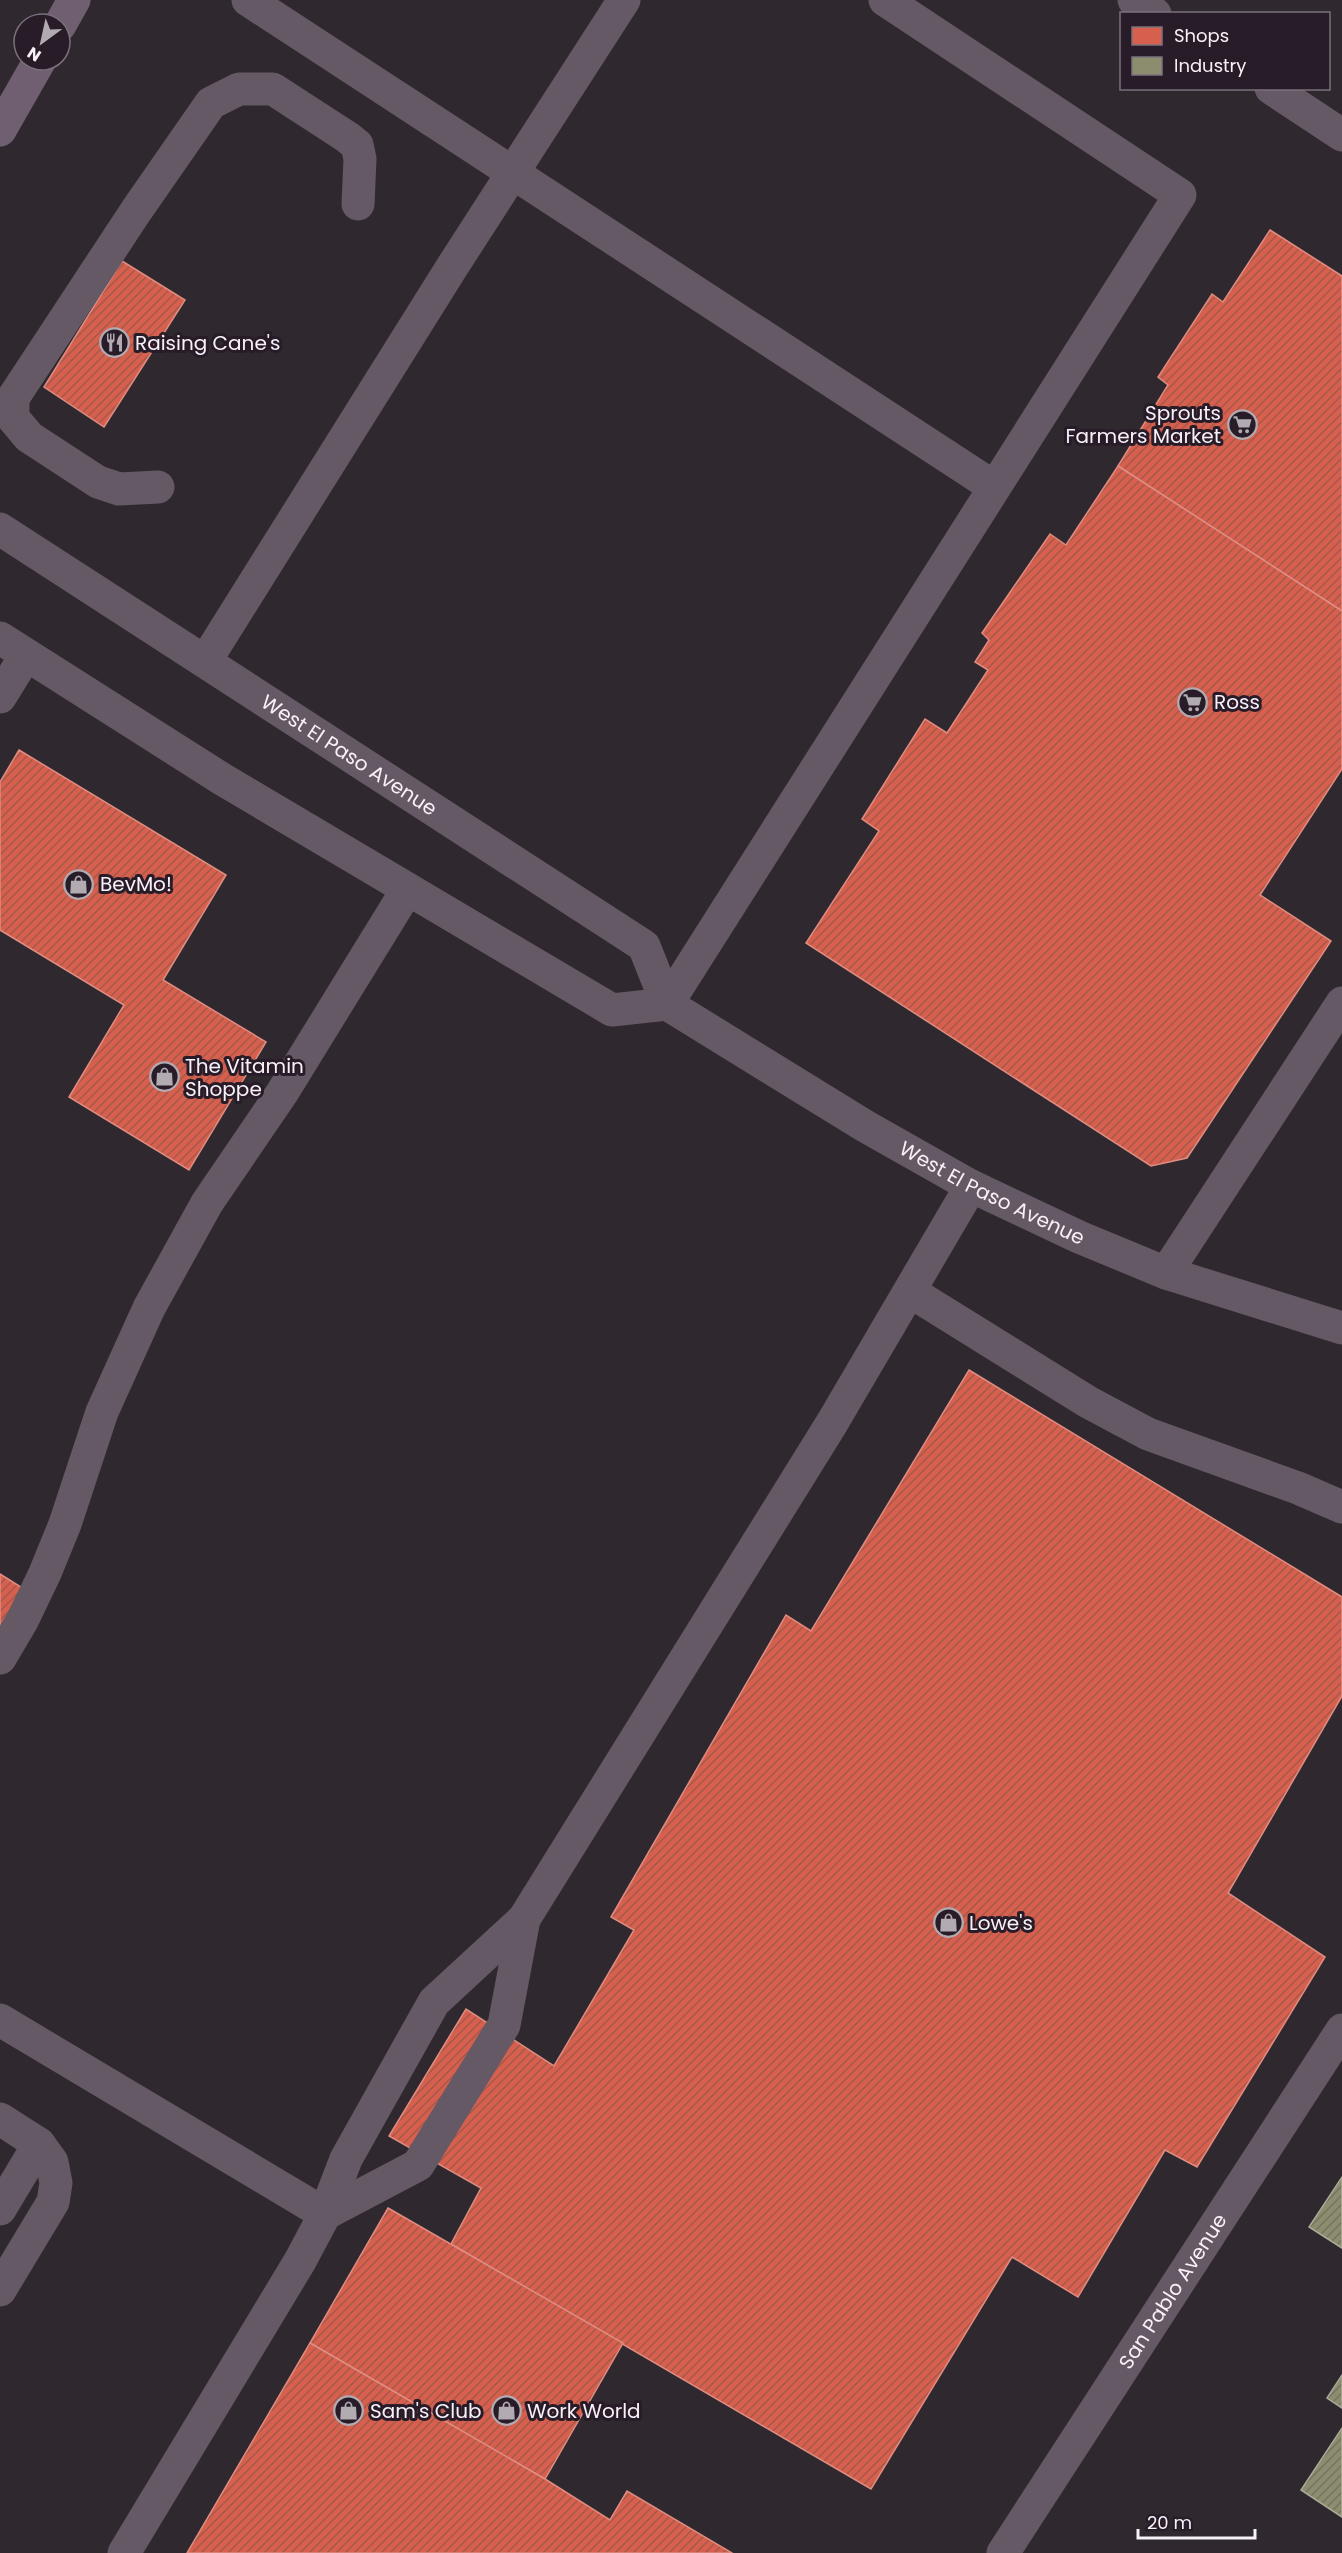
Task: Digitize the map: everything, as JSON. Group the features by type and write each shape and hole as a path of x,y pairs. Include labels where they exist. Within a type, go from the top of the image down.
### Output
{"main road":[{"path":"0,130 33,72"}],"street":[{"path":"249,0 994,488"},
{"path":"206,660 624,0"},
{"path":"0,697 13,646 222,780 612,1010 667,1004 1180,195 885,0"},
{"path":"1134,0 1152,12"},
{"path":"158,487 119,489 98,482 29,437 13,418 13,398 136,211 211,103 239,89 273,89 347,137 357,145 360,159 358,204"},
{"path":"1274,90 1342,135"},
{"name":"West El Paso Avenue","path":"0,529 644,945 667,1004 865,1126 971,1186 1079,1237 1166,1273 1342,1328"},
{"path":"0,1658 23,1619 45,1573 102,1412 149,1308 207,1203 282,1093 407,890"},
{"path":"1166,1273 1342,1004"},
{"path":"124,2553 300,2261 325,2214 346,2159 434,2002 524,1919 776,1515 911,1292 971,1186"},
{"path":"911,1292 1088,1402 1148,1434 1299,1488 1342,1507"},
{"path":"325,2214 418,2165 504,2025 524,1919"},
{"path":"0,2020 325,2214"},
{"name":"San Pablo Avenue","path":"1003,2553 1342,2031"},
{"path":"0,2290 53,2202 56,2183 52,2162 39,2144 2,2124"},
{"path":"0,2209 39,2144"}],"building: Shops":[{"name":"Sprouts Farmers Market","path":"1270,230 1342,276 1342,611 1118,466 1168,385 1158,377 1212,294 1223,302"},
{"name":"Raising Cane's","path":"122,261 185,300 104,427 44,387"},
{"path":"1118,466 1342,611 1342,769 1260,895 1331,941 1187,1158 1151,1166 806,943 879,831 862,819 925,719 947,733 988,670 975,662 989,640 982,633 1050,534 1066,545"},
{"path":"19,750 226,875 163,980 266,1042 189,1170 69,1097 124,1005 0,930 0,782"},
{"name":"Lowe's","path":"969,1370 1342,1597 1342,1696 1228,1893 1325,1957 1197,2167 1165,2150 1078,2297 1012,2257 871,2489 451,2244 481,2188 389,2136 466,2009 554,2066 634,1930 611,1917 786,1615 811,1631"},
{"path":"0,1574 24,1589 0,1628"},
{"name":"Work World","path":"388,2208 623,2343 545,2479 310,2343"},
{"name":"Sam's Club","path":"310,2343 545,2479 610,2520 627,2491 732,2553 187,2553"}],"building: Industry":[{"path":"1342,2177 1342,2248 1309,2227"},
{"path":"1342,2375 1342,2408 1327,2398"},
{"path":"1342,2428 1342,2517 1301,2490"}],"place":[{"name":"Raising Cane's","path":"114,343"},
{"name":"Sprouts Farmers Market","path":"1242,425"},
{"name":"Ross","path":"1193,702"},
{"name":"BevMo!","path":"79,884"},
{"name":"The Vitamin Shoppe","path":"164,1077"},
{"name":"Lowe's","path":"948,1923"},
{"name":"Sam's Club","path":"349,2411"},
{"name":"Work World","path":"506,2411"}]}
